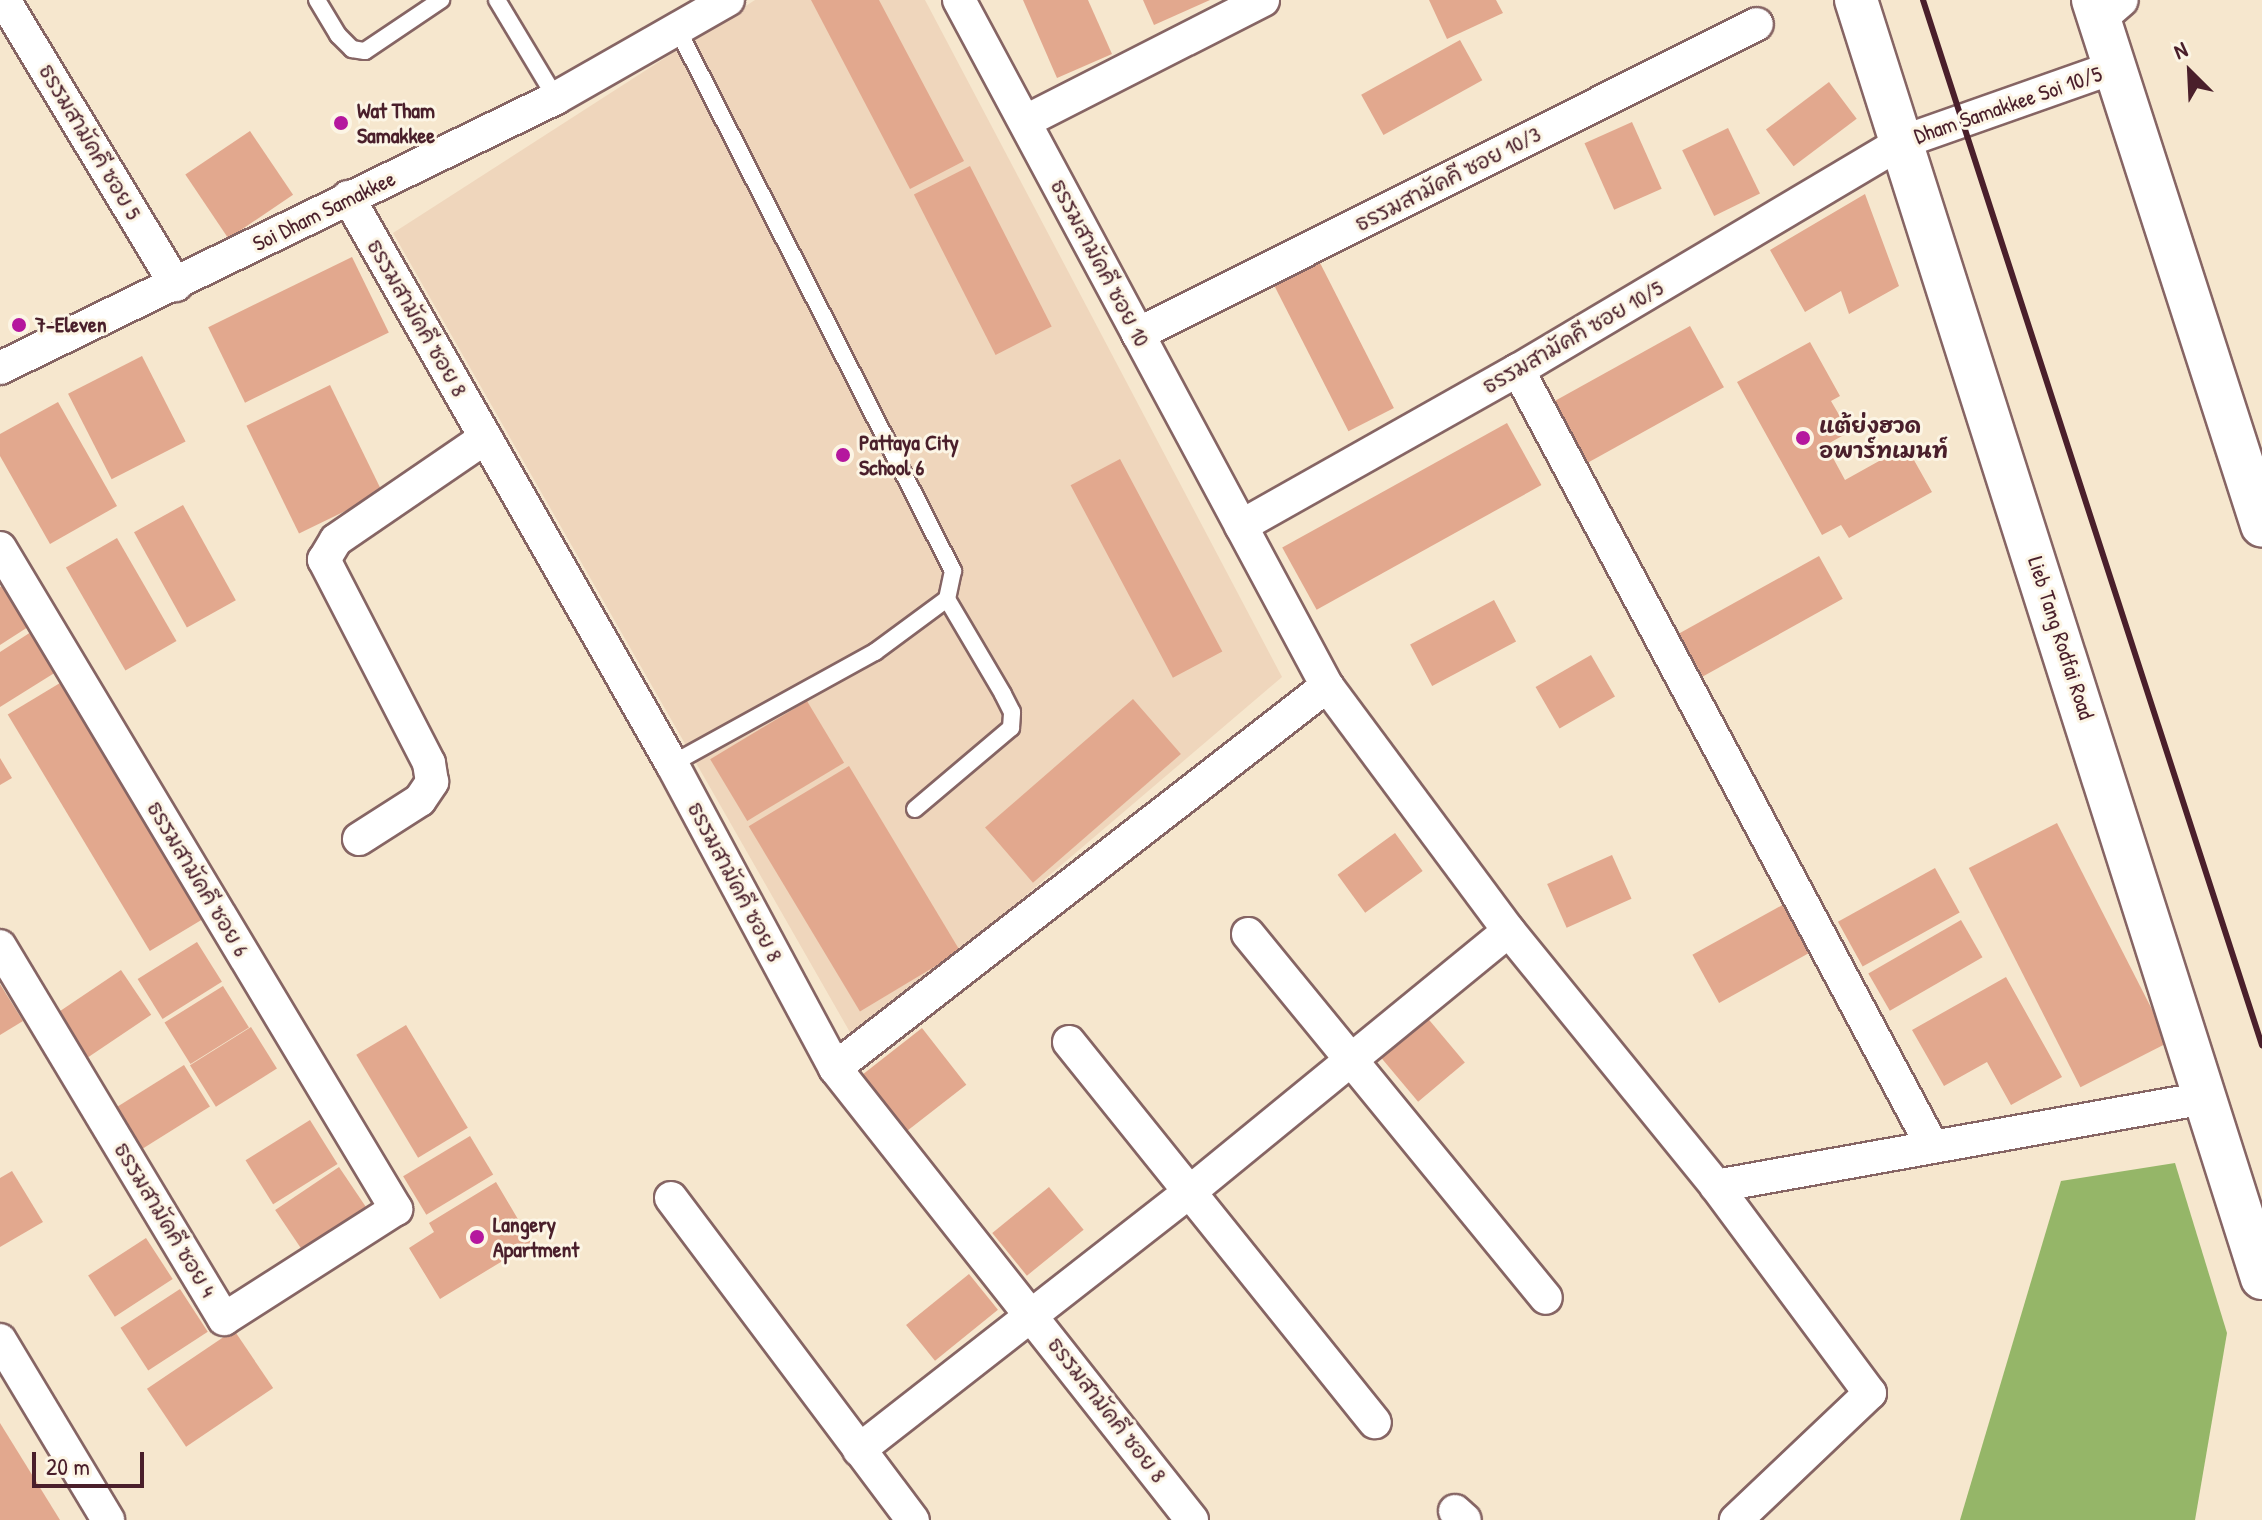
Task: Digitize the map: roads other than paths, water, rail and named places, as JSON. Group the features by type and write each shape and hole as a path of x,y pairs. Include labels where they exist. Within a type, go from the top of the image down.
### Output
{"street":[{"name":"ธรรมสามัคคี ซอย 5","path":"4,0 176,285"},
{"name":"Soi Dham Samakkee","path":"0,368 556,98 679,32 728,0"},
{"name":"ธรรมสามัคคี ซอย 10","path":"959,0 1327,686 1509,931 1716,1186 1870,1393 1736,1520"},
{"path":"1026,121 1263,0"},
{"name":"Lieb Tang Rodfai Road","path":"1856,0 2262,1278"},
{"path":"2105,7 2115,67 2262,525"},
{"name":"ธรรมสามัคคี ซอย 10/3","path":"1138,334 1757,24"},
{"name":"Dham Samakkee Soi 10/5","path":"1902,142 2115,67"},
{"name":"ธรรมสามัคคี ซอย 10/5","path":"1241,526 1518,370 1902,142"},
{"name":"ธรรมสามัคคี ซอย 8","path":"348,197 672,764 835,1068 1034,1315 1192,1520"},
{"path":"1518,370 1932,1146"},
{"path":"359,839 420,800 432,782 429,763 324,560 336,540 485,438"},
{"name":"ธรรมสามัคคี ซอย 6","path":"0,548 396,1209"},
{"path":"835,1068 1327,686"},
{"path":"859,1450 1192,1190 1509,931"},
{"path":"1248,934 1546,1298"},
{"name":"ธรรมสามัคคี ซอย 4","path":"0,946 224,1319 396,1209"},
{"path":"1069,1042 1192,1190 1375,1422"},
{"path":"1716,1186 2206,1098"},
{"path":"671,1198 913,1520"},
{"path":"0,1340 108,1520"}],"lane":[{"path":"317,0 338,35 352,49 365,51 441,0"},
{"path":"497,0 556,98"},
{"path":"672,764 875,652 947,599 953,571 679,32"},
{"path":"915,809 1011,728 1007,703 947,599"}],"railway":[{"path":"1923,0 2262,1045"}],"place":[{"name":"Wat Tham Samakkee","path":"341,123"},
{"name":"7-Eleven","path":"19,325"},
{"name":"แต้ย่งฮวด อพาร์ทเมนท์","path":"1803,438"},
{"name":"Pattaya City School 6","path":"843,455"},
{"name":"Langery Apartment","path":"477,1237"}]}
